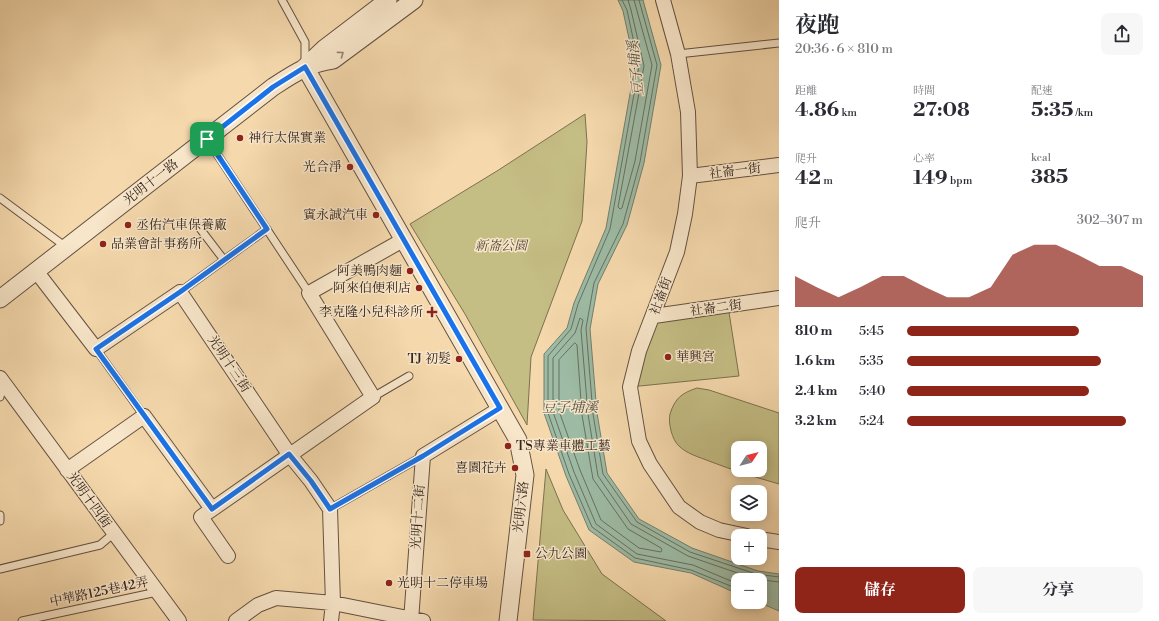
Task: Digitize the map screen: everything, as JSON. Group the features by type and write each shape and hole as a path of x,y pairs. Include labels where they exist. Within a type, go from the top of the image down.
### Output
{"street":[{"name":"光明十一路","path":"0,299 273,87 305,67 325,48 388,0"},
{"name":"光明十一路","path":"305,67 320,62 333,60 414,0"},
{"name":"社崙街","path":"663,0 678,54 688,112 690,176 685,214 677,252 654,316 639,351 630,387 639,441 650,464 678,507 700,522 731,532"},
{"name":"光明六路","path":"305,67 518,440 525,475 508,621"},
{"name":"社崙一街","path":"690,176 779,165"},
{"path":"228,556 200,517 373,397 309,293 404,240"},
{"path":"36,271 96,349 180,292"},
{"name":"光明十三街","path":"180,292 289,454 311,481 330,509"},
{"name":"社崙二街","path":"654,316 779,298"},
{"name":"光明十四街","path":"2,380 179,621"},
{"path":"423,456 500,408"},
{"path":"67,470 144,416 212,509"},
{"name":"光明十二街","path":"415,620 423,456"},
{"path":"330,509 333,603 331,621"},
{"path":"767,540 779,542"},
{"path":"236,621 258,605 276,598 333,603 415,620"}],"lane":[{"name":"光明六路","path":"282,0 305,42 305,67"},
{"path":"678,54 779,43"},
{"path":"207,139 309,293"},
{"path":"0,198 66,247"},
{"path":"195,222 224,260"},
{"path":"180,292 267,229"},
{"path":"96,349 144,416"},
{"path":"373,397 409,376"},
{"path":"0,397 2,380"},
{"path":"330,509 423,456"},
{"path":"0,515 0,521"},
{"path":"0,569 100,545 114,533"},
{"name":"中華路125巷42弄","path":"22,621 157,592"}],"green space":[{"name":"新崙公園","path":"585,114 587,142 582,221 531,357 527,425 465,314 410,224 497,171"},
{"path":"728,306 739,376 630,387 654,316"},
{"path":"697,388 709,390 779,413 779,484 757,477 767,477 767,441 731,441 731,469 697,457 679,446 674,440 671,431 670,414 674,404 683,394"},
{"path":"546,469 563,510 602,574 666,621 533,620"}],"water":[{"name":"豆子埔溪","path":"618,0 643,0 661,65 644,163 627,225 598,284 590,329 597,413 607,473 639,519 692,548 731,562 731,565 741,565 758,571 779,574 779,611 767,606 767,573 731,573 731,591 691,573 634,562 589,530 566,476 544,413 544,354 567,328 574,303 606,228 635,66 623,11"}],"place":[{"name":"神行太保實業","path":"240,138"},
{"name":"光合淨","path":"350,167"},
{"name":"賓永誠汽車","path":"376,215"},
{"name":"丞佑汽車保養廠","path":"128,225"},
{"name":"品業會計事務所","path":"103,244"},
{"name":"阿美鴨肉麵","path":"410,271"},
{"name":"阿來伯便利店","path":"419,288"},
{"name":"李克隆小兒科診所","path":"432,312"},
{"name":"華興宮","path":"668,357"},
{"name":"TJ 初髮","path":"459,359"},
{"name":"TS專業車體工藝","path":"508,446"},
{"name":"喜園花卉","path":"515,468"},
{"name":"公九公園","path":"527,554"},
{"name":"光明十二停車場","path":"389,583"}],"route":[{"path":"305,67 500,408 423,456 330,509 311,481 289,454 212,509 96,349 180,292 267,229 207,139 273,87 305,67"}]}
